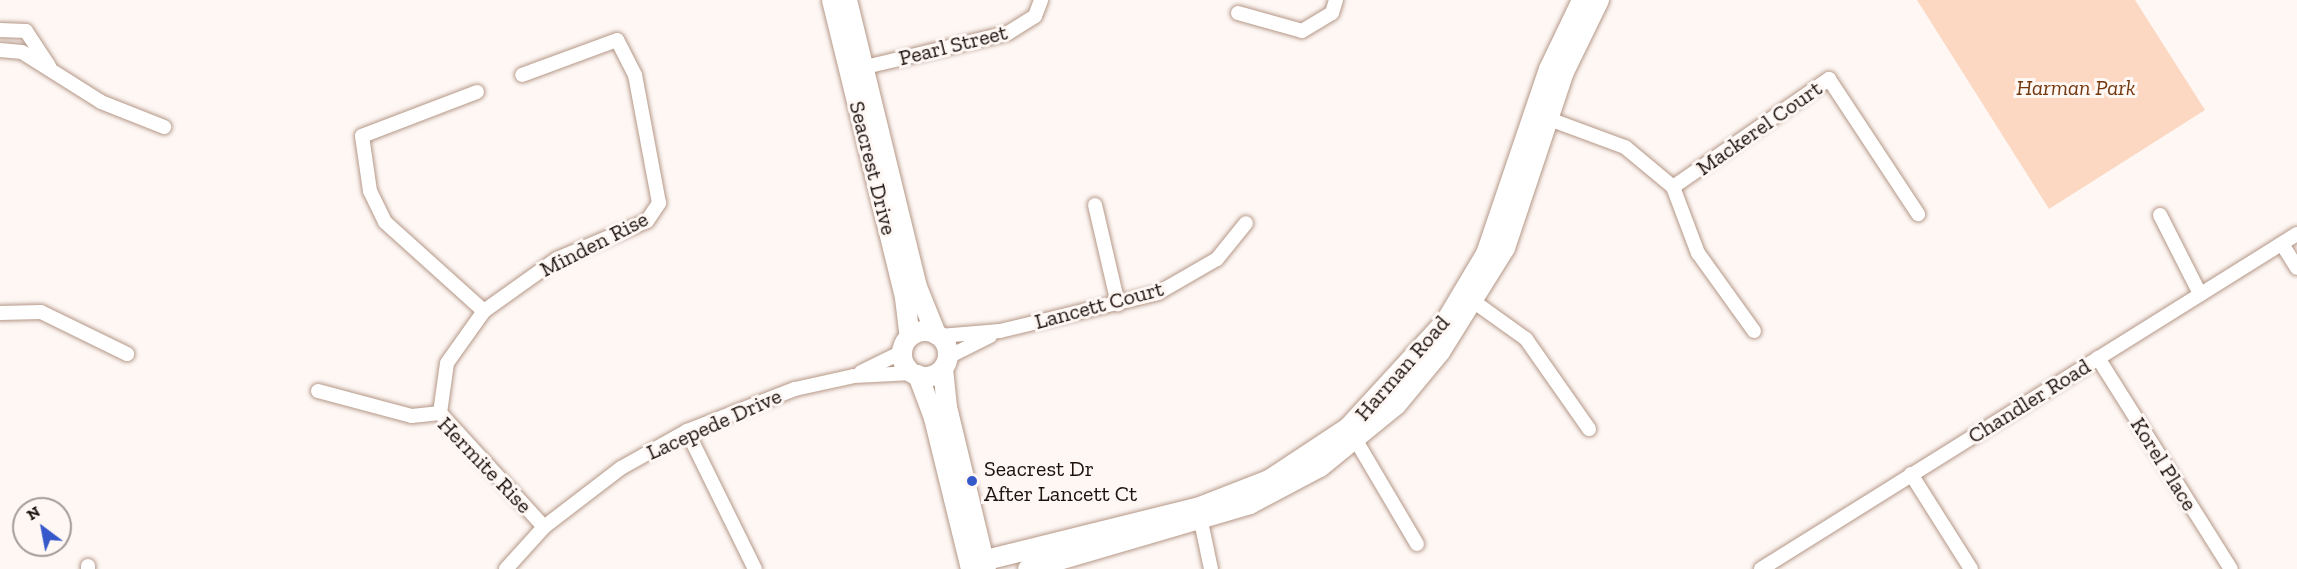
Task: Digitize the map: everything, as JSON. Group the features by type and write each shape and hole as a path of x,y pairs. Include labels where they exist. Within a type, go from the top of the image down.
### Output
{"street":[{"name":"Seacrest Drive","path":"832,0 857,69 917,287 938,335 945,363 947,407 978,566"},
{"name":"Seacrest Drive","path":"847,0 857,69 906,344 915,374 934,418 978,566"},
{"name":"Pearl Street","path":"857,69 1008,33 1035,16 1041,0"},
{"path":"1238,13 1302,31 1332,13 1336,0"},
{"name":"Harman Road","path":"1028,569 1291,485 1420,377 1468,297 1505,248 1541,116 1582,0"},
{"name":"Harman Road","path":"1541,116 1599,0"},
{"path":"0,30 26,31 50,69"},
{"name":"Minden Rise","path":"440,413 447,363 484,311 557,260 647,221 659,203 635,75 617,39 522,75"},
{"path":"0,50 22,52 101,102 164,127"},
{"name":"Mackerel Court","path":"1673,187 1829,79 1918,214"},
{"path":"477,92 362,136 370,191 385,222 484,311"},
{"path":"1541,116 1625,147 1673,187 1698,253 1754,331"},
{"path":"1095,205 1118,304"},
{"path":"2160,215 2200,294"},
{"name":"Lancett Court","path":"938,335 1000,331 1158,293 1217,259 1246,223"},
{"name":"Chandler Road","path":"1761,569 2297,234"},
{"path":"2282,244 2297,268"},
{"path":"1468,297 1526,339 1589,429"},
{"path":"0,313 41,312 127,354"},
{"path":"906,344 922,331 938,335"},
{"name":"Lancett Court","path":"945,363 1000,331"},
{"name":"Lacepede Drive","path":"854,376 906,344"},
{"name":"Korel Place","path":"2098,358 2231,569"},
{"path":"915,374 945,363"},
{"name":"Lacepede Drive","path":"506,569 544,527 621,468 687,431 795,389 854,376 915,374"},
{"name":"Hermite Rise","path":"318,391 357,397 405,415 440,413 544,527"},
{"path":"687,431 755,569"},
{"path":"1352,434 1417,544"},
{"path":"1911,474 1971,569"},
{"path":"1200,514 1211,569"},
{"name":"Harman Road","path":"978,566 1200,514"}],"green space":[{"name":"Harman Park","path":"1917,0 2135,0 2205,110 2049,209"}],"place":[{"name":"Seacrest Dr After Lancett Ct","path":"972,481"}]}
